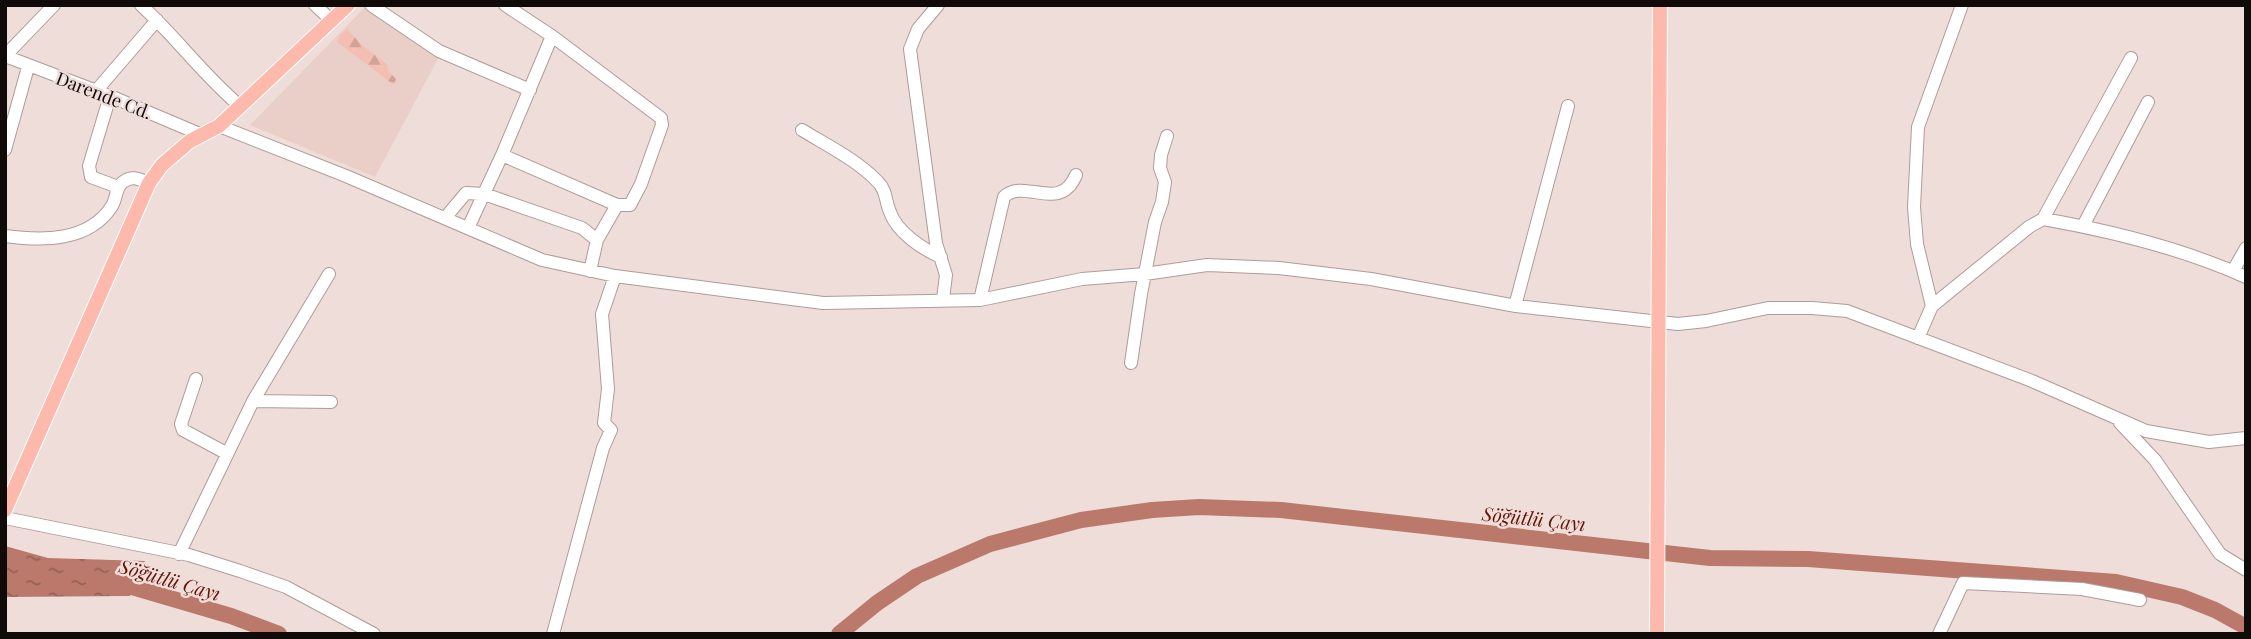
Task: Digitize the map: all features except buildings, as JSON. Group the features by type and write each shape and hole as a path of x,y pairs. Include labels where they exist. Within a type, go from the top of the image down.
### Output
{"main road":[{"path":"5,510 149,183 162,166 190,141 219,126 348,5"},
{"path":"1657,634 1660,5"}],"street":[{"path":"5,57 54,5"},
{"path":"141,5 192,55 215,84 240,106"},
{"path":"315,5 332,20"},
{"path":"371,5 439,51 530,90"},
{"path":"502,155 617,205 630,205 641,184 662,125 661,118 552,36 505,5"},
{"path":"938,5 918,29 910,49 936,243 946,275 943,299"},
{"path":"1932,306 1917,244 1914,207 1918,127 1962,5"},
{"path":"96,91 157,20"},
{"path":"468,228 552,36"},
{"name":"Darende Cd.","path":"5,57 110,96 202,135"},
{"path":"1919,338 1932,306 2029,227 2043,219 2131,58"},
{"path":"5,150 28,66"},
{"path":"110,96 89,166 91,177 118,187"},
{"path":"2083,226 2148,102"},
{"path":"1515,306 1568,106"},
{"path":"219,126 542,260 615,276 823,303 980,300 1082,279 1207,265 1279,268 1371,279 1515,306 1678,324 1768,308 1794,306 1847,311 2032,381 2146,431 2209,442 2246,438"},
{"path":"802,130 864,169 881,185 894,221 930,253 942,257"},
{"path":"1131,363 1155,222 1162,202 1165,182 1160,168 1167,136"},
{"path":"980,300 1004,197 1014,191 1056,193 1067,189 1076,175"},
{"path":"5,236 33,240 60,238 80,232 103,218 114,204 118,187 125,180 135,177 149,183"},
{"path":"445,218 466,193 484,194 582,228 597,240"},
{"path":"590,271 597,240 617,205"},
{"path":"2043,219 2083,226 2187,254 2246,276"},
{"path":"2233,271 2246,248"},
{"path":"180,554 253,401 329,274"},
{"path":"553,634 603,448 611,430 604,423 608,389 602,314 615,276"},
{"path":"196,379 181,424 183,430 226,453"},
{"path":"253,401 331,402"},
{"path":"2114,417 2155,460 2220,554 2246,570"},
{"path":"5,518 180,554 286,587 374,634"},
{"path":"1939,634 1963,583 2082,589 2140,600"}],"shaded area":[{"path":"364,8 440,55 375,177 250,125"}],"green space":[{"path":"349,27 348,30 362,45 387,64 388,71 396,79 394,85 337,42"}],"water":[{"path":"5,546 48,558 145,561 130,596 5,597"}],"waterway":[{"name":"Söğütlü Çayı","path":"839,634 877,603 917,576 990,544 1081,520 1152,510 1199,507 1281,510 1710,558 1808,559 2116,582 2182,597 2215,610 2246,627"},
{"name":"Söğütlü Çayı","path":"115,582 231,616 279,634"}]}
